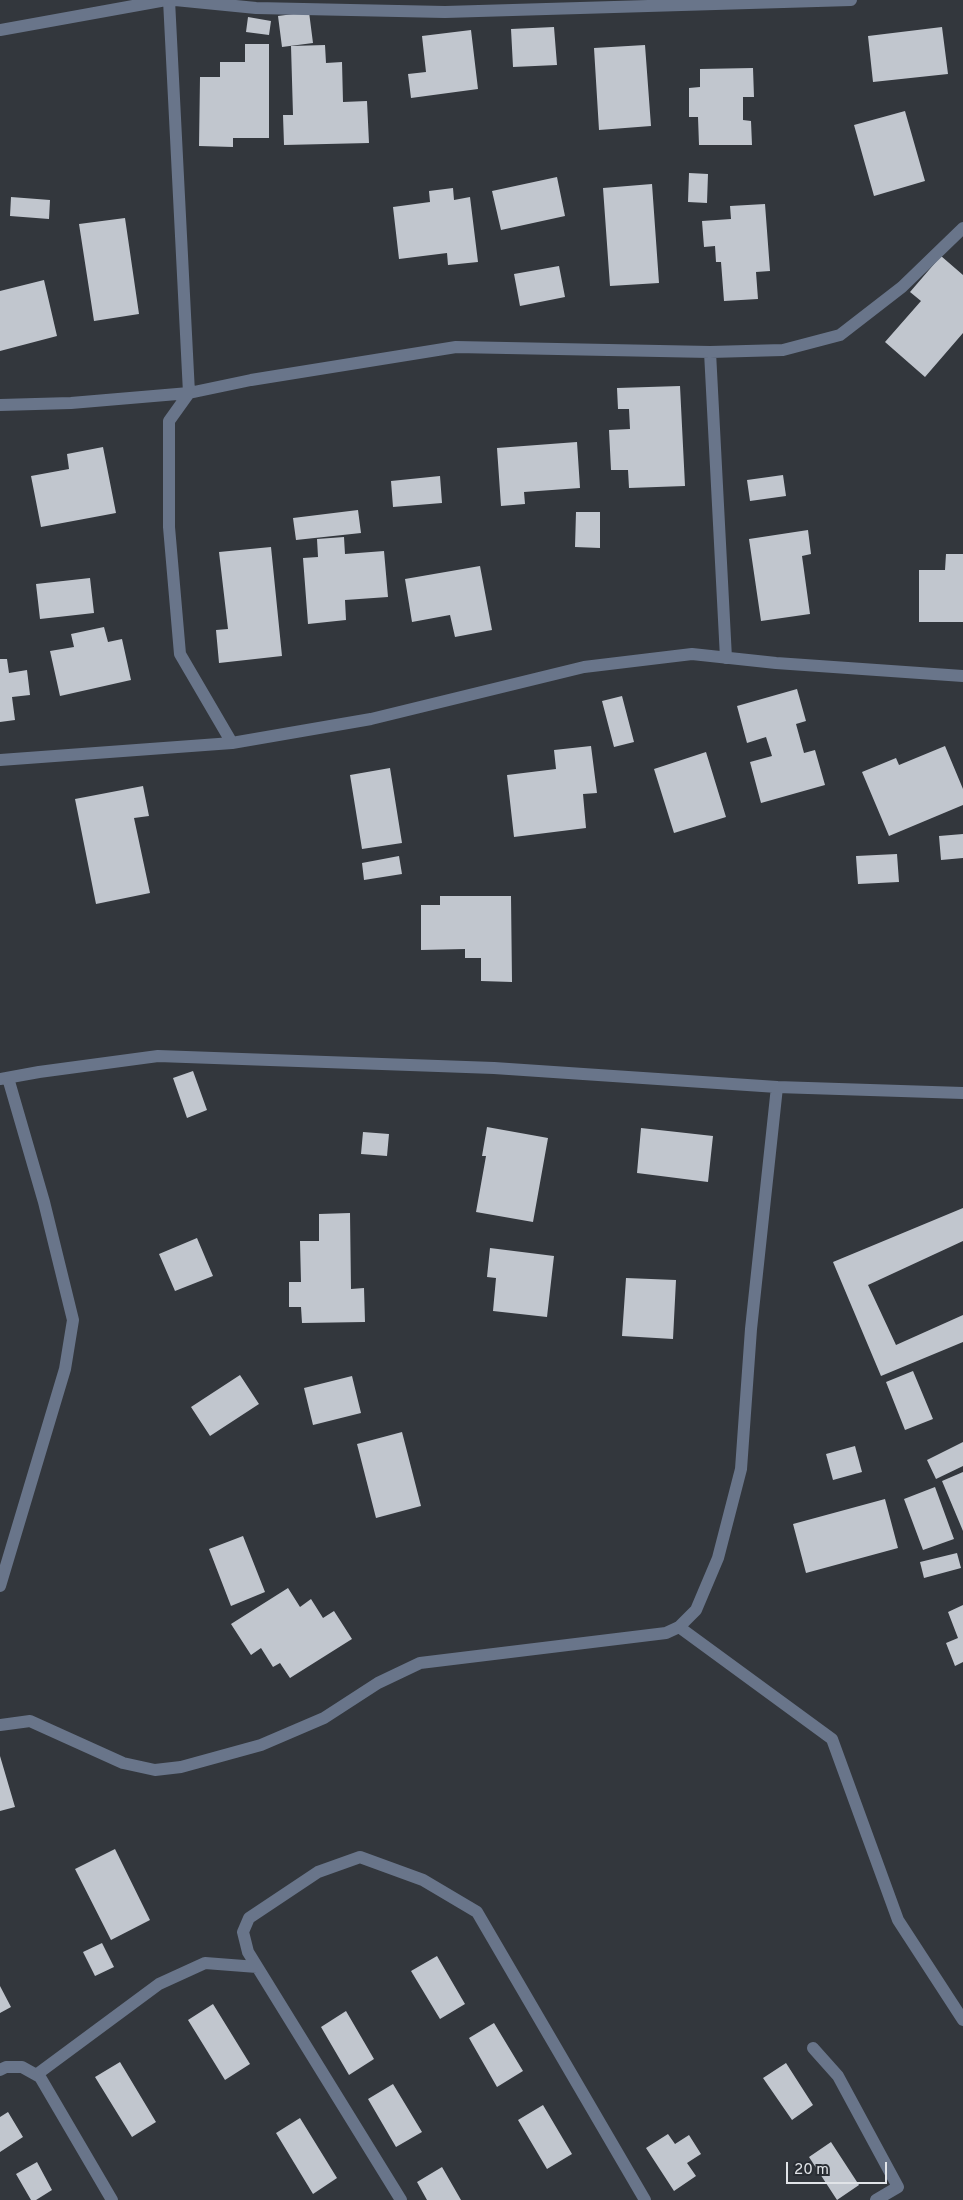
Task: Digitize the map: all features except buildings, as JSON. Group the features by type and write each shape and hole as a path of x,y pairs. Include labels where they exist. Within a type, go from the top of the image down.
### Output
{"street":[{"path":"0,30 167,0 189,392 169,421 169,527 180,654 232,743"},
{"path":"175,0 256,8 445,12 851,0"},
{"path":"0,405 71,403 189,392 251,380 456,347 710,352 783,350 840,336 902,287 963,228"},
{"path":"710,352 726,658"},
{"path":"0,760 232,743 371,719 584,667 692,654 776,663 963,676"},
{"path":"0,1586 65,1370 73,1320 44,1202 4,1079 39,1072 158,1056 494,1068 777,1087 963,1093"},
{"path":"0,1725 30,1721 123,1763 155,1770 181,1767 262,1745 324,1718 378,1683 420,1663 666,1632 679,1627 696,1610 718,1558 741,1469 751,1328 777,1087"},
{"path":"679,1627 832,1739 898,1920 963,2020"},
{"path":"401,2200 248,1952 243,1932 249,1918 318,1872 360,1857 424,1880 477,1912 644,2200"},
{"path":"36,2074 159,1984 205,1963 257,1967"},
{"path":"813,2048 838,2076 898,2187 876,2200"},
{"path":"0,2070 6,2067 22,2067 40,2077 112,2200"}]}
